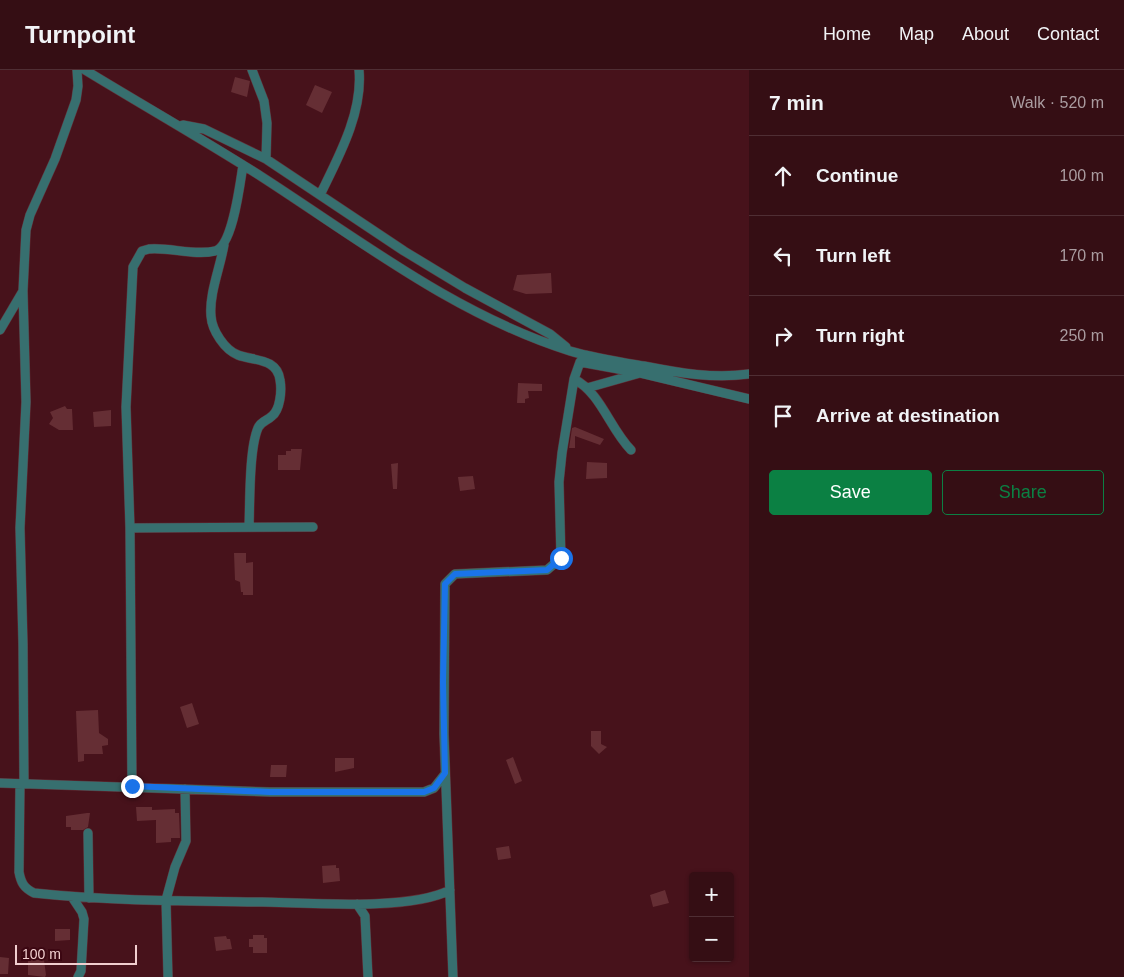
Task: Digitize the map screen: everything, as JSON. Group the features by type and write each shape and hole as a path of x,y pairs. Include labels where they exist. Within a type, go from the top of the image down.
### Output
{"street":[{"path":"77,70 78,86 76,100 55,159 28,223 23,292 26,402 20,528 23,644 20,881 26,889 34,892 72,897 357,904 427,899 450,890"},
{"path":"85,70 178,124 243,165 394,266 449,297 512,328 571,351"},
{"path":"252,70 264,101 267,123 266,159"},
{"path":"320,194 347,136 359,87 359,70"},
{"path":"178,124 204,129 266,159 398,247 465,288 550,334 583,359 749,398"},
{"path":"243,165 232,225 224,245 210,310 214,329 235,354 256,357 268,363 276,370 280,380 278,407 273,416 264,421 258,428 252,468 249,527"},
{"path":"132,786 130,528 126,407 133,267 142,251 149,248 205,252 216,251 224,245"},
{"path":"0,330 23,292"},
{"path":"583,359 727,377 749,374"},
{"path":"453,977 445,773 443,672 445,584 455,574 547,570 561,558 559,482 574,379 583,359"},
{"path":"587,388 640,372 648,367"},
{"path":"574,379 587,388 615,432 631,450"},
{"path":"130,528 195,530 249,527 313,527"},
{"path":"0,783 185,789 424,792 434,788 445,773"},
{"path":"168,977 166,900 175,867 186,841 185,789"},
{"path":"88,833 89,898"},
{"path":"72,897 84,919 81,971 78,977"},
{"path":"357,904 365,916 368,977"}],"building":[{"path":"235,77 250,81 247,97 231,92"},
{"path":"315,85 332,92 322,113 306,105"},
{"path":"551,273 552,293 526,294 513,290 517,275"},
{"path":"518,383 542,384 542,391 528,391 529,398 525,399 525,403 517,403"},
{"path":"65,406 67,409 72,409 73,430 59,430 49,424 53,418 50,412"},
{"path":"111,410 111,426 94,427 93,412"},
{"path":"575,427 604,439 600,445 575,436 575,448 569,448 572,428"},
{"path":"291,449 302,449 300,470 278,470 278,455 286,455 286,451 291,451"},
{"path":"587,462 607,463 607,478 586,479"},
{"path":"398,463 397,489 393,489 391,464"},
{"path":"473,476 475,489 460,491 458,477"},
{"path":"234,553 246,553 246,563 253,562 253,595 243,595 240,582 235,580"},
{"path":"192,703 199,724 187,728 180,707"},
{"path":"98,710 99,733 108,739 108,745 102,746 103,754 84,754 84,761 78,762 76,711"},
{"path":"591,731 601,731 601,744 607,747 599,754 591,746"},
{"path":"513,757 522,781 515,784 506,760"},
{"path":"335,758 354,758 354,768 335,772"},
{"path":"271,765 287,765 286,777 270,777"},
{"path":"136,807 152,807 152,810 175,809 175,813 179,813 180,838 171,838 171,842 156,843 156,820 137,821"},
{"path":"90,813 88,827 83,830 71,830 71,827 66,827 66,816"},
{"path":"509,846 511,858 498,860 496,848"},
{"path":"336,865 336,868 339,868 340,881 323,883 322,866"},
{"path":"665,890 669,903 653,907 650,895"},
{"path":"55,929 70,929 70,940 55,941"},
{"path":"253,935 264,935 264,938 267,938 267,953 253,953 253,947 249,947 249,939 253,939"},
{"path":"226,936 227,939 230,939 232,949 216,951 214,937"},
{"path":"0,957 9,958 8,974 0,974"},
{"path":"28,960 44,960 45,977 28,975"}],"route":[{"path":"132,786 270,792 424,792 434,788 440,783 445,773 443,682 445,584 450,577 464,572 531,572 547,570 561,558"}]}
